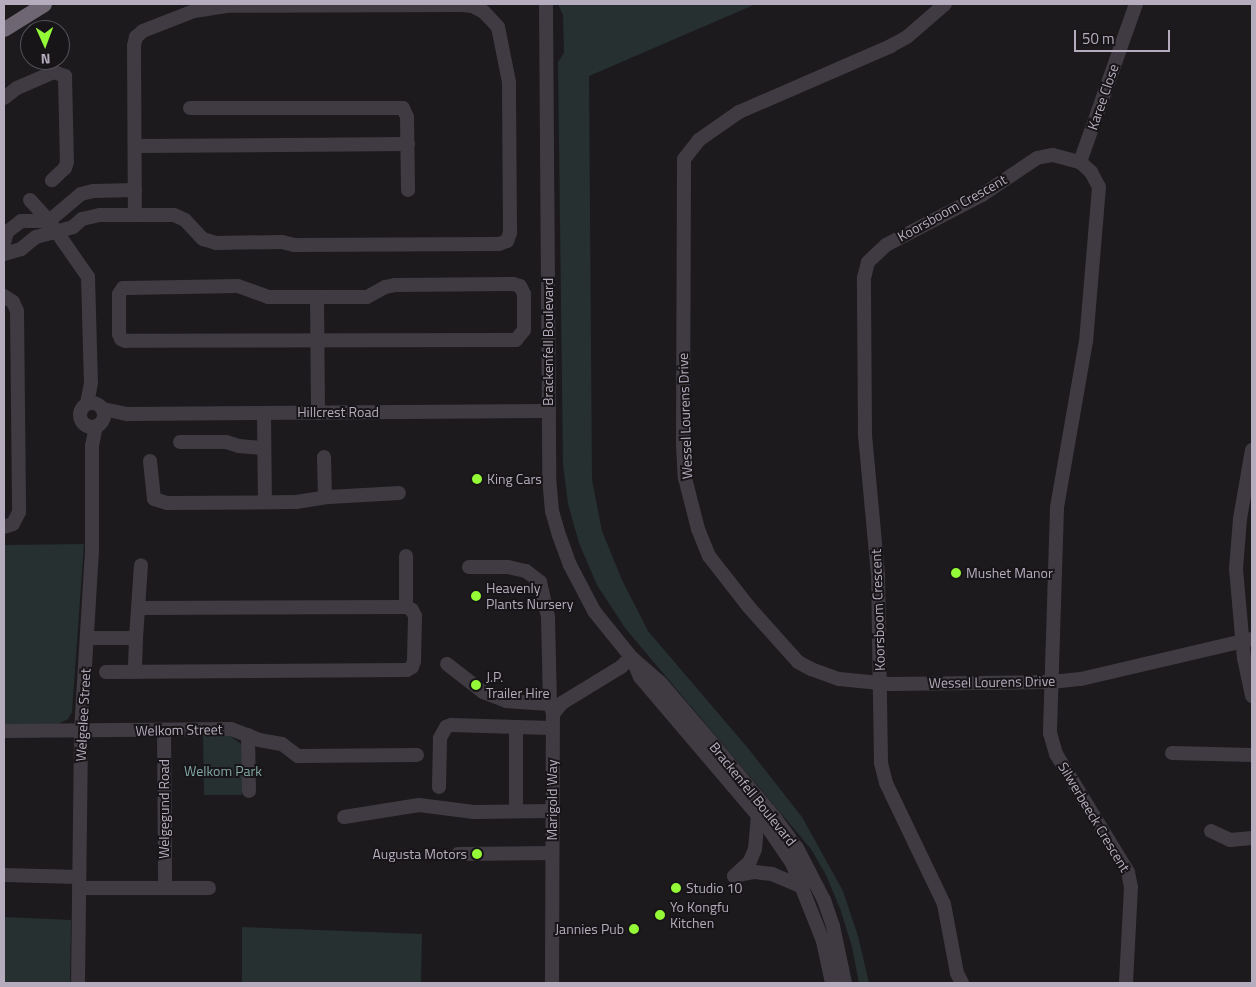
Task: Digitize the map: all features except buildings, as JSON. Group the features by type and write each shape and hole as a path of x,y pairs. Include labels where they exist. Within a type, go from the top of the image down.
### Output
{"highway":[{"path":"4,29 44,4"}],"street":[{"name":"Brackenfell Boulevard","path":"546,4 550,485 552,511 559,535 583,593 594,611 631,657 660,682 775,818 797,848 824,900 833,926 845,983"},
{"name":"Wessel Lourens Drive","path":"946,4 936,14 899,41 724,120 691,148 684,159 683,444 685,478 698,529 709,556 722,574 798,662 824,675 839,679 880,683 1051,682 1081,679 1247,640"},
{"name":"Karee Close","path":"1080,162 1136,4"},
{"path":"4,243 7,232 23,221 53,227 73,227 82,220 91,217 135,215 178,217 185,220 203,239 216,243 282,242 294,245 499,244 507,241 510,233 510,82 501,33 498,27 484,12 472,6 462,5 214,6 194,11 143,31 136,37 134,46 135,215"},
{"path":"4,98 17,88 54,72 65,76 67,162 65,168 52,180"},
{"path":"190,108 400,107 407,114 408,190"},
{"path":"135,146 408,144"},
{"name":"Koorsboom Crescent","path":"880,683 877,566 865,435 864,278 868,262 886,245 982,195 1037,158 1053,155 1080,162"},
{"path":"1051,682 1056,508 1086,341 1099,194 1097,181 1080,162"},
{"path":"4,254 21,249 53,227 75,198 86,191 135,190"},
{"name":"Welgelee Street","path":"30,200 53,227 88,277 91,383 95,415 92,446 92,550 80,731 78,983"},
{"path":"513,284 520,286 524,294 524,330 516,340 318,341 125,341 121,339 119,334 119,294 123,288 238,286 268,297 367,297 385,287 396,285 513,284"},
{"path":"4,296 13,302 17,311 18,512 13,524 4,526"},
{"path":"317,297 318,413"},
{"name":"Hillcrest Road","path":"95,415 549,410"},
{"path":"264,413 265,502"},
{"path":"180,442 226,442 239,446 264,448"},
{"path":"1252,450 1237,548 1252,696"},
{"path":"324,457 325,497"},
{"path":"150,461 153,493 157,501 167,503 296,502 325,497 399,493"},
{"path":"406,556 406,607"},
{"path":"135,672 141,565"},
{"name":"Marigold Way","path":"469,566 508,567 526,571 540,582 548,617 551,715 552,983"},
{"path":"106,672 406,670 412,667 414,661 415,616 412,610 406,607 138,608"},
{"path":"86,638 136,638"},
{"name":"Brackenfell Boulevard","path":"631,657 640,677 758,816 792,863 803,886 823,941 832,983"},
{"path":"439,787 440,738 443,730 451,725 516,727 551,715 562,703 621,667 631,657"},
{"path":"447,664 483,692 551,715"},
{"name":"Silwerbeeck Crescent","path":"1051,682 1050,732 1056,754 1128,872 1130,887 1126,983"},
{"path":"880,683 881,756 884,777 944,904 957,973 962,983"},
{"path":"516,727 516,803"},
{"name":"Welkom Street","path":"4,731 230,729 259,740 285,745 298,756 417,755"},
{"name":"Welgegund Road","path":"164,730 165,888"},
{"path":"248,735 249,791"},
{"path":"1172,753 1252,755"},
{"path":"344,817 419,805 474,812 552,812"},
{"path":"758,816 755,850 750,860 734,876 756,872 772,874 803,886"},
{"path":"1211,831 1230,840 1252,838"},
{"path":"458,854 552,853"},
{"path":"4,875 79,883 165,888 209,888"}],"green space":[{"path":"558,4 756,4 589,76 592,480 602,531 622,580 648,631 747,747 802,817 843,891 858,936 869,983 859,983 852,947 841,911 826,875 811,849 625,628 597,585 579,543 568,504 563,464 558,62 564,53 563,15"},
{"path":"84,544 72,712 68,719 58,724 4,727 4,545"},
{"name":"Welkom Park","path":"203,735 229,735 242,745 243,792 241,795 204,795"},
{"path":"4,917 71,920 70,983 4,983"},
{"path":"242,927 422,934 421,983 242,983"}],"place":[{"name":"King Cars","path":"477,479"},
{"name":"Mushet Manor","path":"956,573"},
{"name":"Heavenly Plants Nursery","path":"476,596"},
{"name":"J.P. Trailer Hire","path":"476,685"},
{"name":"Augusta Motors","path":"477,854"},
{"name":"Studio 10","path":"676,888"},
{"name":"Yo Kongfu Kitchen","path":"660,915"},
{"name":"Jannies Pub","path":"634,929"}]}
